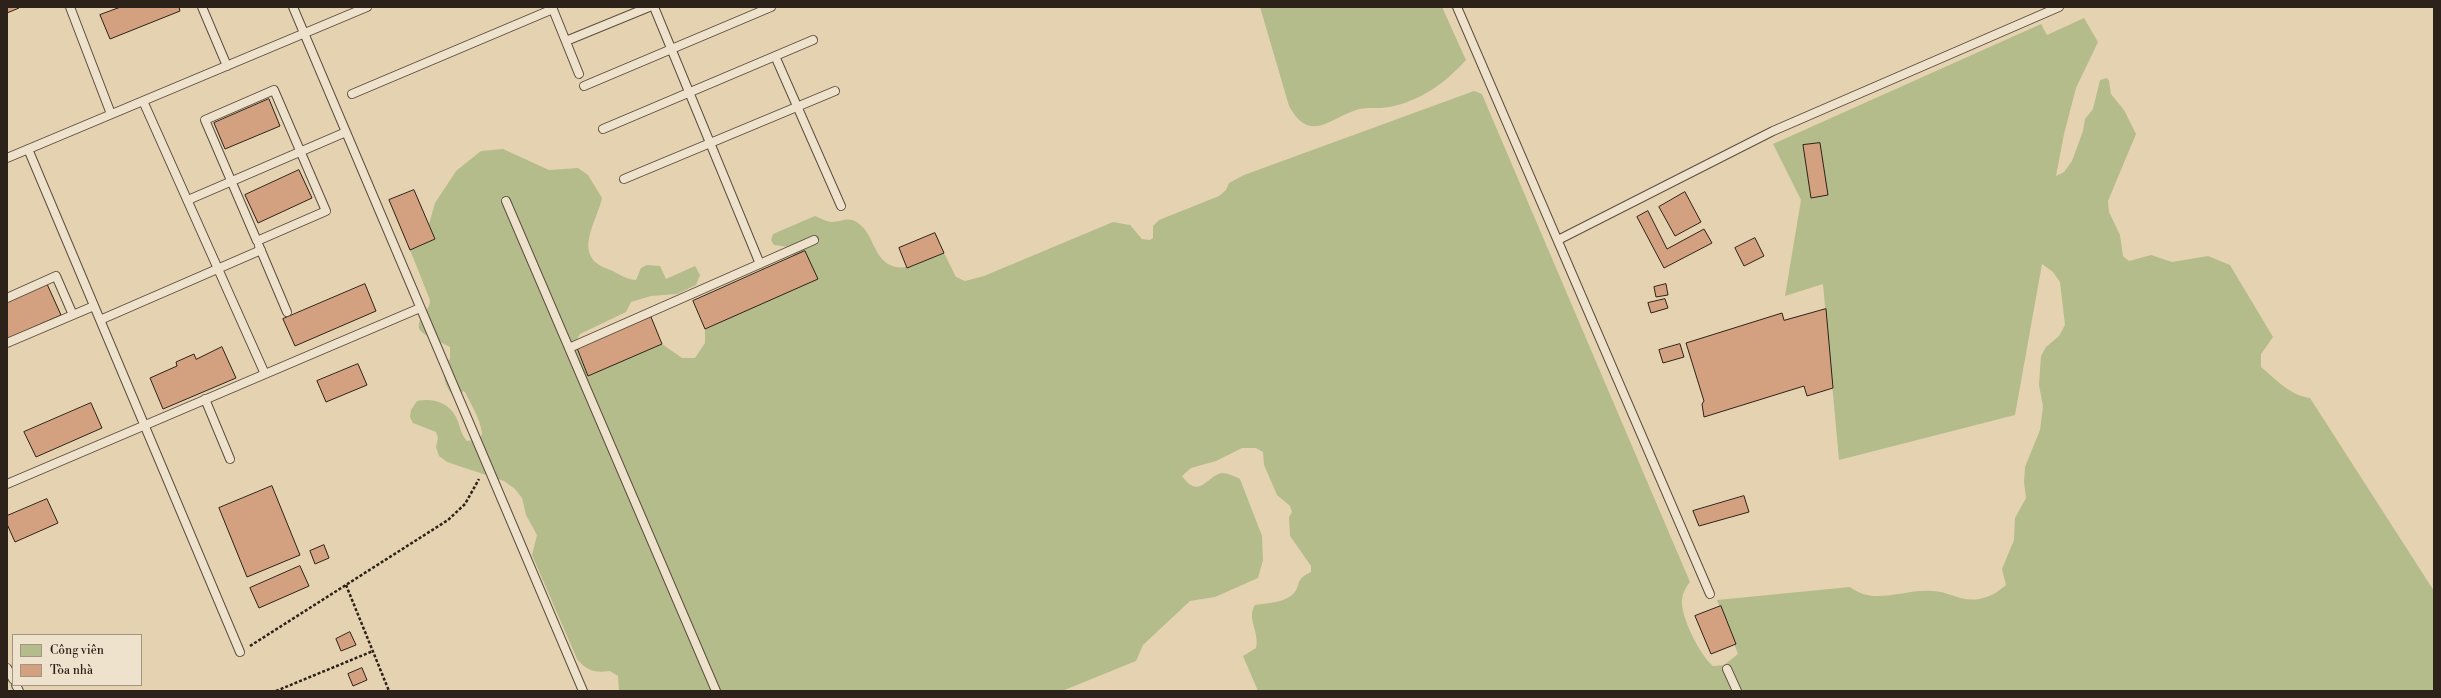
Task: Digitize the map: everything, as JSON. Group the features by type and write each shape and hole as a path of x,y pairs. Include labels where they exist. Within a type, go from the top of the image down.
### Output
{"lane":[{"path":"70,7 111,114"},
{"path":"202,7 227,66"},
{"path":"293,7 583,691"},
{"path":"7,158 367,7"},
{"path":"566,42 649,7"},
{"path":"654,7 760,264"},
{"path":"584,86 771,7"},
{"path":"1457,7 1710,594"},
{"path":"1558,240 1773,131 2059,7"},
{"path":"352,94 552,8 579,74"},
{"path":"603,129 814,40"},
{"path":"775,56 841,206"},
{"path":"257,241 326,211 274,90 205,120 287,312"},
{"path":"624,179 835,91"},
{"path":"143,101 265,374"},
{"path":"188,200 346,132"},
{"path":"28,149 240,652"},
{"path":"506,201 716,691"},
{"path":"569,348 814,240"},
{"path":"100,320 261,250"},
{"path":"7,298 56,276 73,315"},
{"path":"7,343 94,306"},
{"path":"7,484 420,308"},
{"path":"205,399 230,459"},
{"path":"7,668 12,677"},
{"path":"1727,669 1737,691"}],"path":[{"path":"240,652 457,513 472,494 478,481 482,453"},
{"path":"346,585 389,691"},
{"path":"276,691 373,651"}],"green space":[{"path":"1260,7 1442,7 1466,60 1450,76 1432,90 1412,100 1389,107 1359,109 1321,125 1313,126 1305,124 1297,118 1289,106"},
{"path":"2084,18 2098,42 2076,88 2064,134 2056,176 2064,172 2072,161 2083,131 2085,119 2093,109 2100,80 2107,78 2109,81 2111,94 2124,110 2136,134 2108,201 2109,212 2120,235 2123,256 2129,261 2151,255 2172,262 2208,256 2230,265 2273,337 2261,354 2261,367 2289,390 2296,394 2310,398 2434,591 2434,691 1258,691 1243,656 1256,648 1257,642 1252,620 1255,605 1288,598 1295,592 1302,578 1311,572 1311,566 1290,536 1289,517 1292,512 1290,506 1277,495 1264,465 1263,452 1256,448 1242,448 1216,461 1191,468 1182,476 1188,483 1199,487 1222,473 1229,474 1240,479 1262,536 1263,560 1258,578 1215,597 1190,601 1143,645 1136,661 1062,691 619,691 618,676 610,671 600,672 588,669 577,659 532,555 537,535 526,515 522,498 515,489 504,481 447,462 439,456 436,447 438,438 436,432 413,423 410,417 411,410 417,401 429,400 440,402 453,412 467,441 480,439 482,433 477,417 465,392 463,391 456,397 448,389 446,384 444,373 445,367 450,359 450,347 424,334 419,329 420,321 428,308 430,300 410,250 435,239 429,224 435,203 456,171 481,151 503,149 549,170 578,168 588,175 602,198 589,238 591,256 597,263 625,277 636,280 641,268 647,265 660,266 666,279 695,266 700,275 696,285 677,294 651,296 631,302 626,312 580,334 577,349 589,375 662,344 682,358 695,358 705,343 705,329 817,279 793,256 788,247 774,245 771,240 773,234 815,216 830,222 848,220 855,221 866,231 875,248 889,265 906,267 915,265 944,253 956,277 965,281 984,276 1113,222 1130,225 1142,239 1150,240 1153,238 1153,226 1159,220 1219,196 1226,190 1229,183 1244,175 1474,91 1482,94 1690,582 1683,594 1682,606 1692,635 1702,653 1713,666 1724,665 1738,654 1717,600 1850,587 1860,593 1869,595 1879,596 1921,591 1937,591 1972,600 1990,596 2006,585 2002,569 2014,540 2015,518 2026,498 2024,482 2025,467 2040,430 2043,406 2039,385 2041,356 2046,347 2059,336 2065,325 2060,282 2053,272 2042,264 2015,415 1839,460 1823,284 1785,296 1801,200 1773,144 2041,24 2047,35"}],"building":[{"path":"7,7 18,7 19,8 7,13"},
{"path":"121,7 179,7 180,11 110,39 100,15"},
{"path":"269,99 280,126 225,149 214,123"},
{"path":"1820,143 1828,195 1811,198 1803,145"},
{"path":"299,170 312,198 258,223 245,195"},
{"path":"414,190 435,239 410,250 389,200"},
{"path":"1685,192 1701,222 1675,236 1659,207"},
{"path":"1648,211 1667,249 1704,229 1712,243 1664,268 1637,217"},
{"path":"935,233 944,253 907,268 899,248"},
{"path":"1755,238 1764,256 1744,266 1735,248"},
{"path":"805,251 818,279 705,329 693,301"},
{"path":"47,284 61,315 7,339 7,302"},
{"path":"365,284 376,311 295,346 283,319"},
{"path":"1666,284 1668,295 1656,297 1654,287"},
{"path":"1665,299 1668,308 1651,313 1648,303"},
{"path":"1826,309 1833,388 1807,396 1804,386 1704,417 1702,404 1704,401 1686,343 1782,313 1784,320"},
{"path":"651,317 662,344 588,376 577,348"},
{"path":"1680,344 1684,357 1663,363 1659,350"},
{"path":"222,347 236,378 163,409 150,378 177,366 176,362 194,354 196,359"},
{"path":"358,364 367,385 326,402 317,381"},
{"path":"91,403 102,428 36,457 24,432"},
{"path":"272,486 300,555 247,577 219,508"},
{"path":"1744,496 1749,512 1699,526 1693,511"},
{"path":"47,499 58,523 15,542 7,524 7,516"},
{"path":"324,545 329,558 315,564 310,551"},
{"path":"300,566 309,586 259,608 250,588"},
{"path":"1721,606 1736,644 1711,654 1695,616"},
{"path":"350,632 356,645 341,651 336,639"},
{"path":"362,668 367,680 353,686 348,674"}]}
